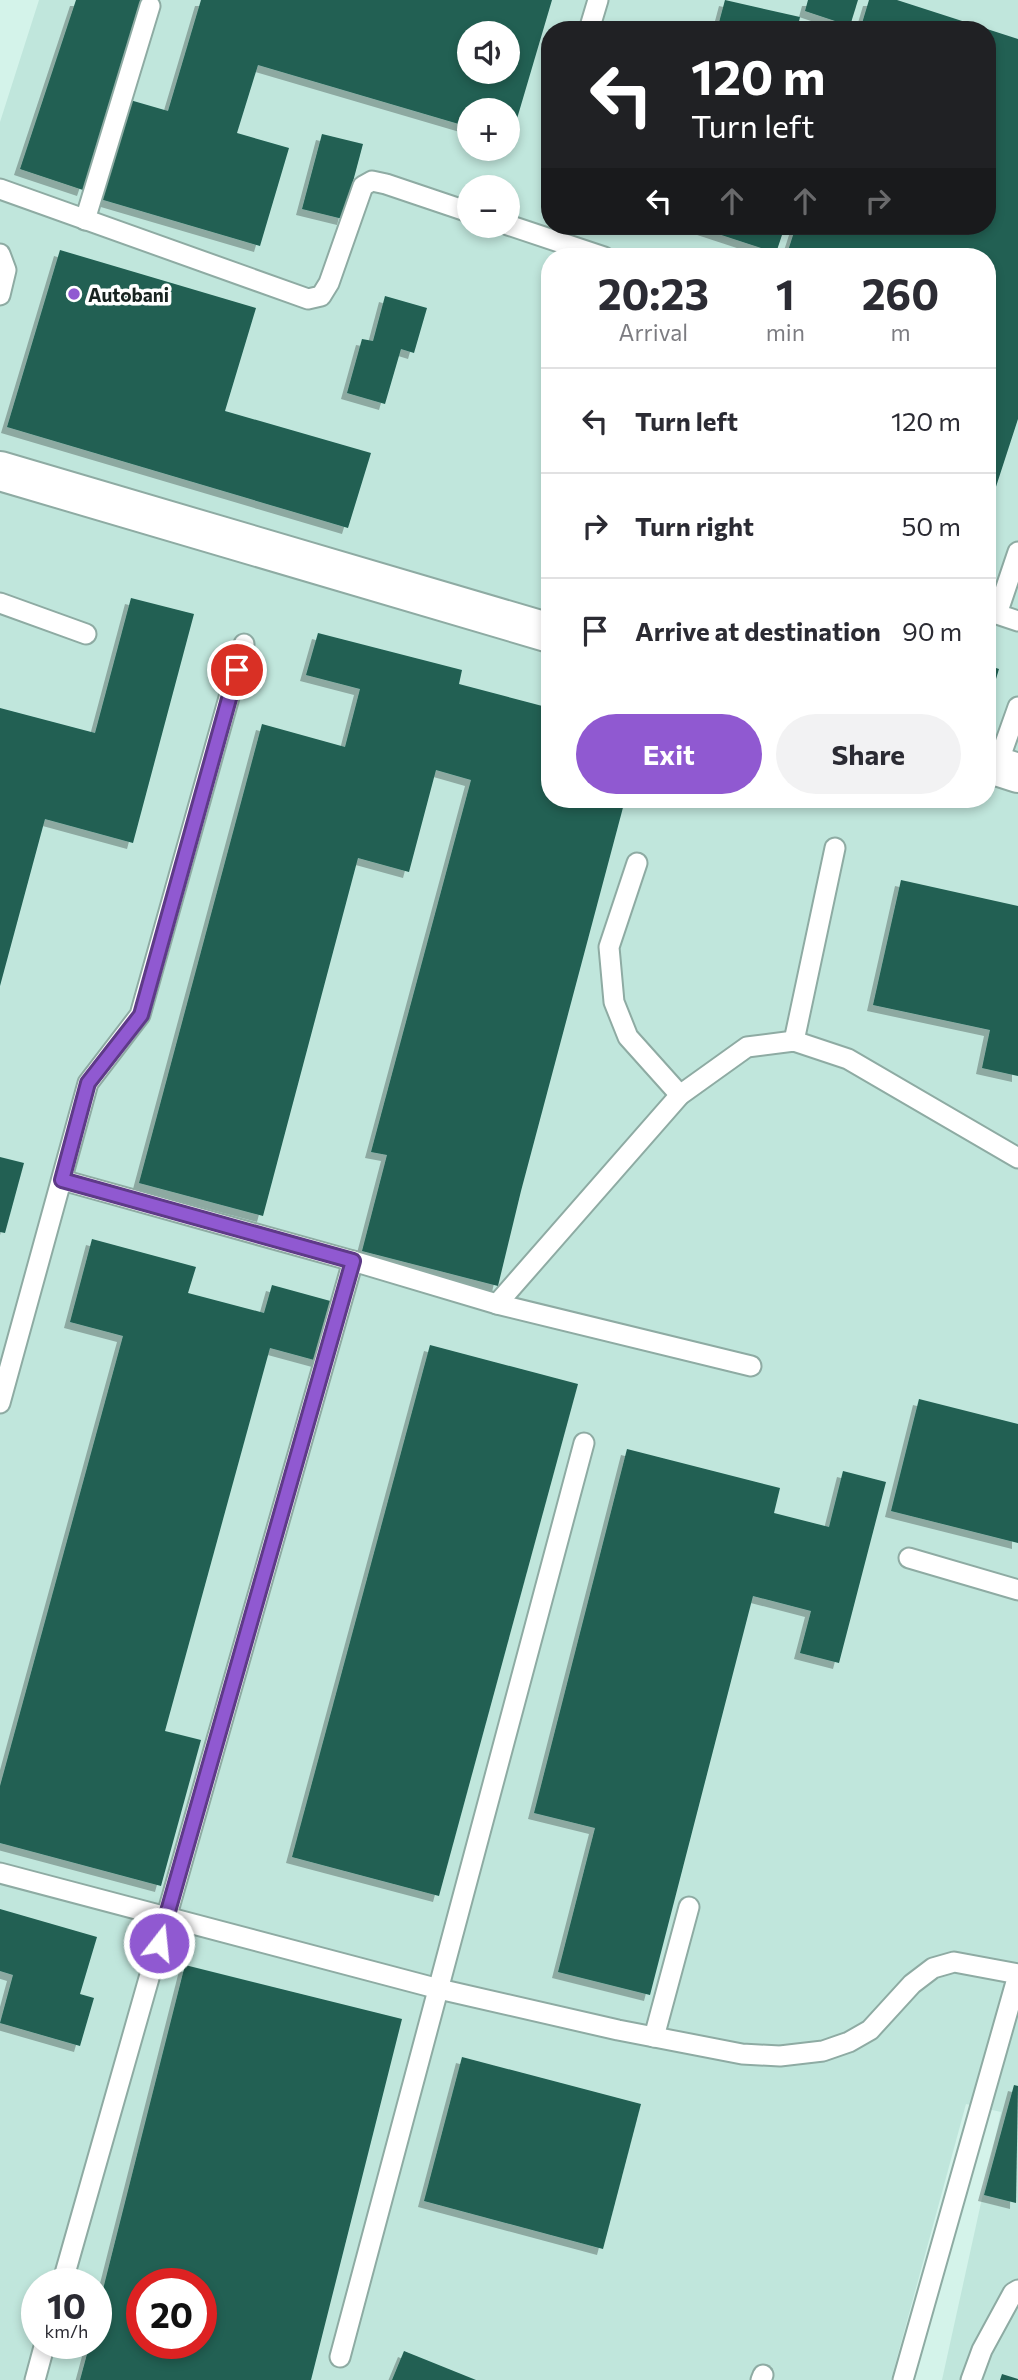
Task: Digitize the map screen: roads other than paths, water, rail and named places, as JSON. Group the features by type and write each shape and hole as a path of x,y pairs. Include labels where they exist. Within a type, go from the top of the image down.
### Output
{"street":[{"path":"0,471 541,631"}],"lane":[{"path":"592,21 598,0"},
{"path":"85,220 150,6"},
{"path":"0,189 307,299 321,296 330,283 363,186 372,181 386,184 457,208"},
{"path":"520,229 577,248"},
{"path":"0,254 6,270 0,295"},
{"path":"996,604 1018,552"},
{"path":"0,603 86,634"},
{"path":"996,614 1018,621"},
{"path":"0,1403 88,1083 141,1015 244,644"},
{"path":"1001,767 1018,707"},
{"path":"794,1041 835,848"},
{"path":"637,863 609,947 614,1002 628,1037 680,1095"},
{"path":"497,1304 680,1095 747,1048 794,1041 848,1059 1018,1158"},
{"path":"62,1180 497,1304 751,1366"},
{"path":"67,2268 353,1261"},
{"path":"340,2357 584,1443"},
{"path":"909,1558 1018,1590"},
{"path":"0,1873 439,1989 742,2054 780,2056 823,2051 849,2042 870,2030 912,1984 933,1968 954,1962 1018,1975 903,2380"},
{"path":"654,2037 689,1907"},
{"path":"971,2380 982,2350 1013,2293 1018,2290"},
{"path":"35,2380 41,2359"}],"place":[{"name":"Autobani","path":"74,294"}]}
